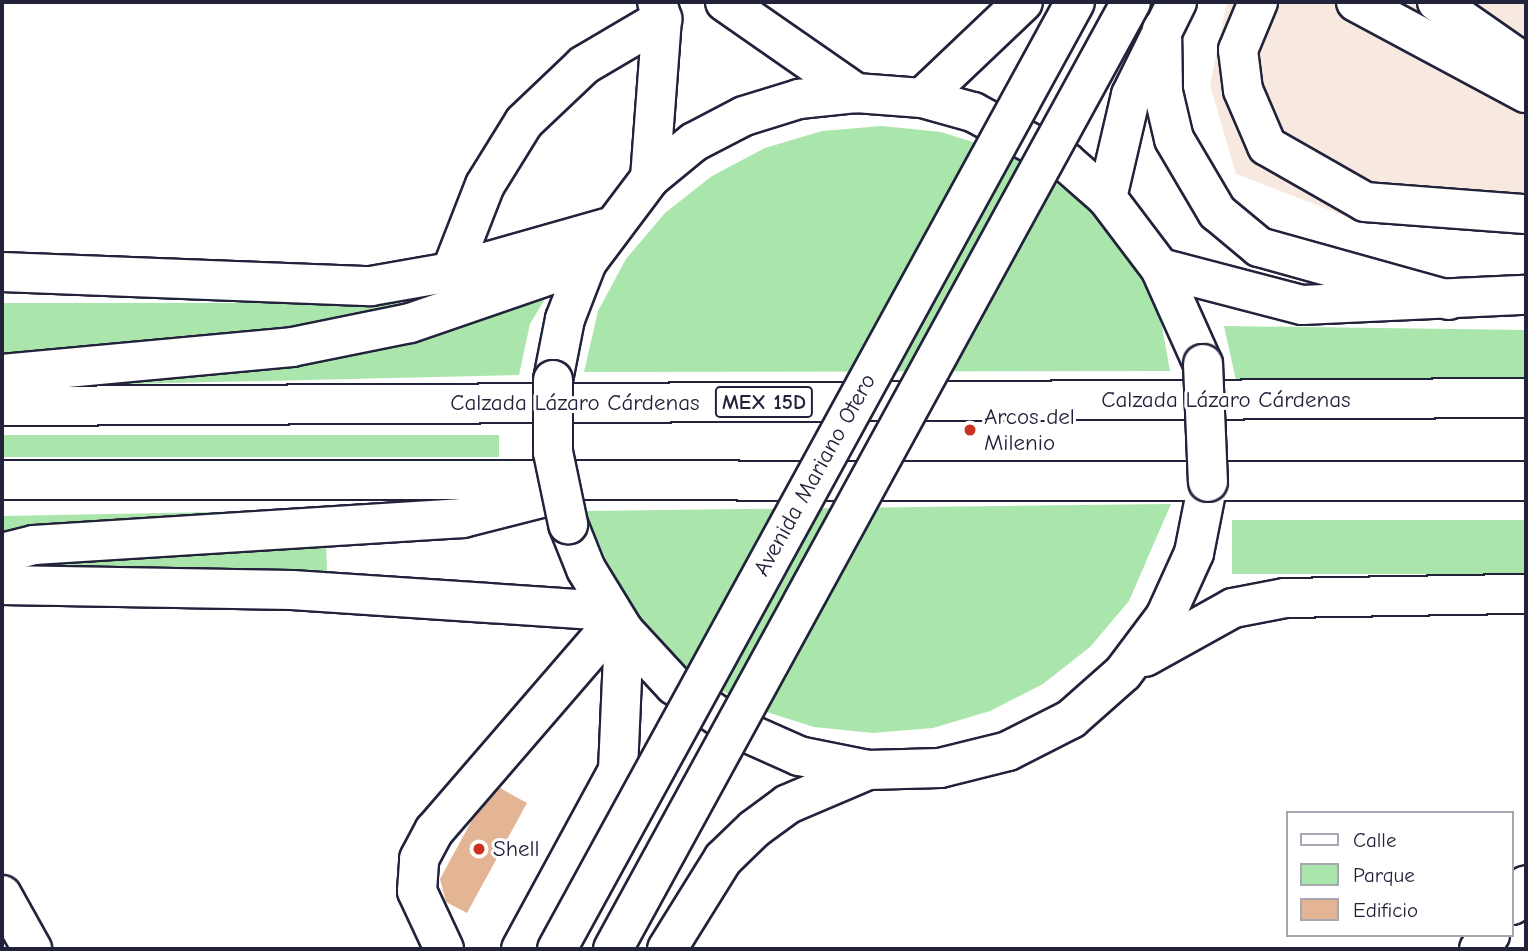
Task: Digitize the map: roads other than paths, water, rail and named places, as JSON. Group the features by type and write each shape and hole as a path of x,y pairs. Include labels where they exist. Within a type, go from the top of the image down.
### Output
{"main road":[{"path":"725,2 856,93"},
{"path":"922,98 1023,2"},
{"name":"Avenida Mariano Otero","path":"557,949 1075,2"},
{"path":"613,949 1131,2"},
{"path":"1258,2 1238,50 1243,90 1267,146 1365,202 1526,214"},
{"path":"1356,2 1526,93"},
{"path":"1437,2 1526,64"},
{"path":"650,178 660,10"},
{"path":"451,272 485,185 524,122 584,65 660,10"},
{"path":"1107,198 1131,95 1169,15"},
{"path":"1169,15 1163,92 1174,139 1217,212 1259,247 1449,300"},
{"path":"1071,719 1123,673 1166,617 1194,553 1208,482 1203,364 1160,268 1107,198 1021,133 922,98 856,93 799,99 744,116 694,142 650,178 607,228 587,262 565,319 553,380 553,452 568,524 617,621 674,685 734,727 799,756 868,770 940,768 1009,751 1071,719 1163,642 1233,608 1285,597 1526,594"},
{"path":"2,272 371,286 451,272 607,228"},
{"path":"2,374 292,347 410,323 587,262"},
{"path":"1160,268 1302,305 1526,295"},
{"name":"Calzada Lázaro Cárdenas","path":"2,407 1526,398"},
{"path":"2,481 619,478 1526,481"},
{"path":"2,553 34,545 463,518 619,478"},
{"path":"2,585 292,590 617,621"},
{"path":"568,949 635,820 638,806 618,770 617,621"},
{"path":"444,949 417,891 419,859 434,831 617,621"},
{"path":"521,949 618,770"},
{"path":"667,949 723,859 754,828 788,804 868,770"},
{"path":"1514,902 1526,886"},
{"path":"2,895 32,949"}],"place":[{"name":"Arcos del Milenio","path":"970,430"},
{"name":"Shell","path":"479,849"}]}
